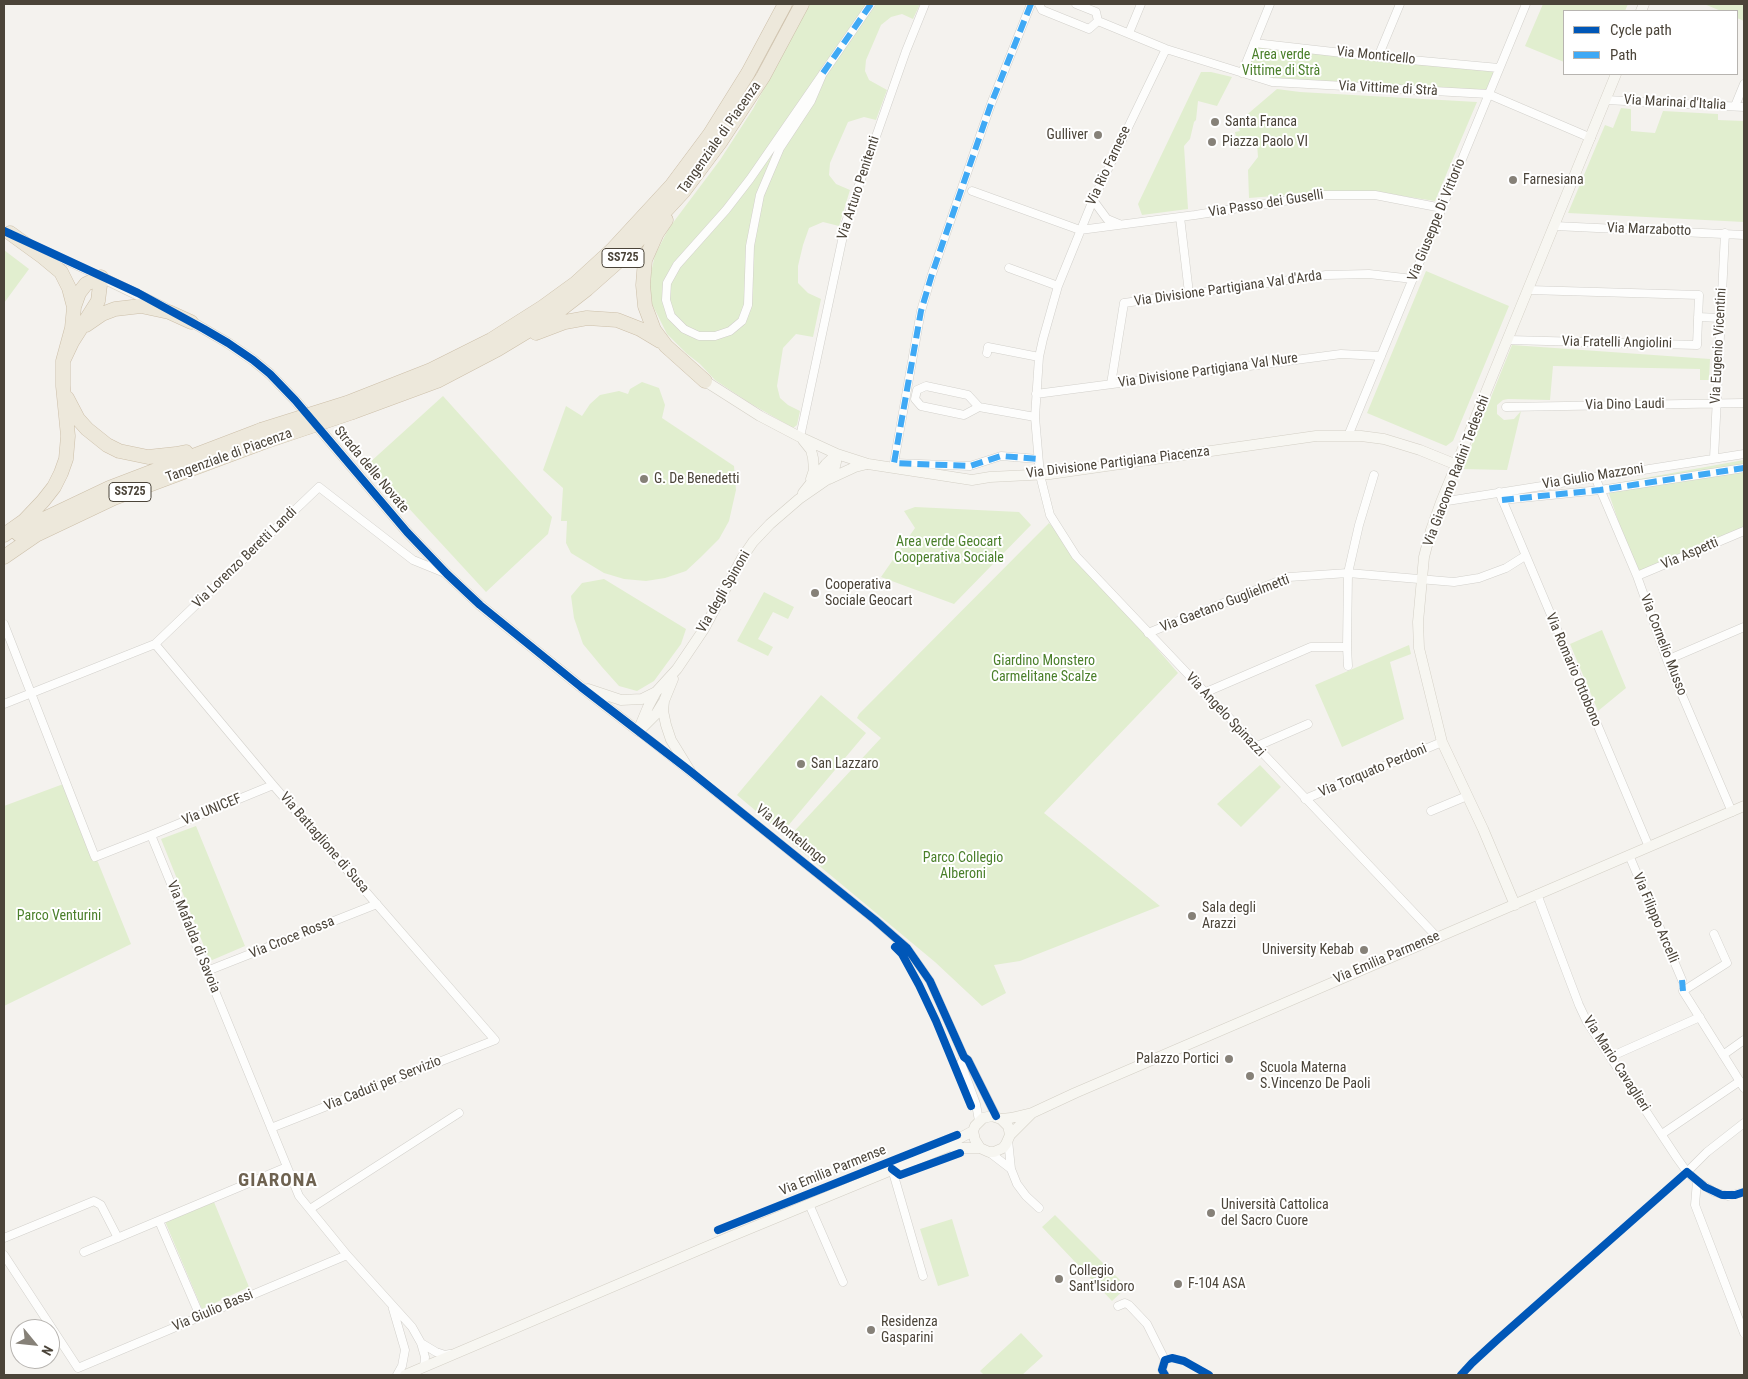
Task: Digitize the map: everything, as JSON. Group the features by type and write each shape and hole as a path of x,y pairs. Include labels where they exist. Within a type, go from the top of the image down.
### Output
{"highway":[{"name":"Tangenziale di Piacenza","path":"350,407 491,340 543,307 576,282 612,250 672,185 710,134 748,73 785,4"},
{"name":"Tangenziale di Piacenza","path":"4,543 29,526 108,488 350,407 437,381 498,349 551,317 622,258 684,192 721,141 763,77 802,4"},
{"path":"666,346 654,330 645,306 643,285 645,260 657,233 684,192"},
{"path":"7,232 43,256 61,272 69,288 74,307"},
{"path":"4,535 24,520 43,501 54,487 61,473 66,459 68,436 63,386 63,360 72,328 74,307 79,293 86,284 101,276 101,290 98,301 63,360"},
{"path":"81,328 115,308 141,306 169,312 191,322"},
{"path":"498,349 565,322 587,318 617,320 640,328 666,346 705,381"},
{"path":"63,386 78,420 87,429 107,445 132,454 148,457 176,454 262,436"},
{"name":"Tangenziale di Piacenza","path":"4,557 36,535 114,498 262,436"}],"main road":[{"name":"Via Giacomo Radini Tedeschi","path":"1515,904 1483,829 1442,742 1419,648 1418,622 1421,580 1426,545 1442,502 1616,75"},
{"name":"Strada delle Novate","path":"101,276 138,293 228,342 270,374 295,400 407,532 447,574 480,605 581,688 638,731"},
{"name":"Via Divisione Partigiana Piacenza","path":"705,381 760,416 837,454 868,464 972,480 990,477 1040,475 1316,436 1384,439 1407,445 1457,465"},
{"path":"800,437 811,450 813,458 814,470 810,483"},
{"name":"Via degli Spinoni","path":"638,731 650,722 664,701 678,669 704,629 742,558 753,542 770,524 799,499 825,481 834,470 837,454"},
{"name":"Via degli Spinoni","path":"799,499 826,464 837,454"},
{"path":"825,481 855,467 868,464"},
{"name":"Via degli Spinoni","path":"638,731 656,692 678,669"},
{"path":"581,688 621,700 642,698 656,692"},
{"path":"664,701 666,725 671,740 690,771"},
{"name":"Via Emilia Parmense","path":"405,1375 950,1146 973,1131 979,1121 987,1116 999,1118 1032,1113 1744,806"},
{"name":"Via Emilia Parmense","path":"950,1146 998,1151 1032,1113"},
{"path":"999,1118 1008,1126 1009,1137"},
{"path":"973,1131 974,1140 984,1150"}],"street":[{"path":"824,73 811,101 780,148 760,194 750,246 748,305 742,321 730,331 715,336 699,336 684,329 671,316 666,300 667,283 677,264 726,210 750,179 800,104 824,73 871,4"},
{"name":"Via Arturo Penitenti","path":"800,437 846,222 906,51 925,4"},
{"path":"1031,4 991,104 932,274 921,311 894,462 970,466 1001,456 1038,459"},
{"path":"1039,4 1042,10 1089,29 1098,21"},
{"name":"Via Vittime di Strà","path":"1076,4 1096,12 1098,21 1166,49 1272,82 1488,94 1590,138"},
{"path":"1129,34 1141,4"},
{"path":"1242,73 1270,4"},
{"path":"1378,57 1400,4"},
{"name":"Via Giuseppe Di Vittorio","path":"1348,436 1526,4"},
{"name":"Via Monticello","path":"1254,43 1499,68"},
{"name":"Via Rio Farnese","path":"1040,475 1034,417 1039,357 1058,286 1093,200 1166,49"},
{"path":"1735,106 1744,84"},
{"name":"Via Marinai d'Italia","path":"1606,100 1744,107"},
{"name":"Via Passo dei Guselli","path":"972,191 1080,230 1322,195 1375,195 1442,208"},
{"path":"1093,200 1107,219 1121,225"},
{"path":"1180,217 1189,293"},
{"name":"Via Marzabotto","path":"1555,226 1744,235"},
{"name":"Strada delle Novate","path":"7,232 101,276"},
{"name":"Via Eugenio Vicentini","path":"1714,458 1725,233"},
{"path":"1009,268 1058,286"},
{"name":"Via Divisione Partigiana Val d'Arda","path":"1112,384 1124,303 1326,275 1369,274 1413,279"},
{"path":"1529,290 1699,295 1698,317 1720,318"},
{"name":"Via Fratelli Angiolini","path":"1509,340 1698,345 1698,317"},
{"path":"987,353 988,347 1039,357"},
{"name":"Via Divisione Partigiana Val Nure","path":"1036,394 1341,354 1381,356"},
{"path":"979,407 968,395 926,386 917,390 915,400 921,406 964,414 979,407 1034,417"},
{"name":"Via Dino Laudi","path":"1506,407 1744,403"},
{"name":"Via Giulio Mazzoni","path":"1442,502 1500,496 1595,477 1744,454"},
{"path":"1500,496 1600,490 1744,468"},
{"name":"Via Angelo Spinazzi","path":"1040,475 1050,515 1076,556 1437,937"},
{"path":"1348,666 1348,573 1359,525 1374,475"},
{"name":"Via Cornelio Musso","path":"1595,477 1637,576 1667,660 1732,812"},
{"name":"Via Lorenzo Beretti Landi","path":"4,704 155,644 319,486 413,560 447,574"},
{"name":"Via Romario Ottobono","path":"1500,496 1649,847"},
{"name":"Via Aspetti","path":"1637,576 1744,531"},
{"name":"Via Gaetano Guglielmetti","path":"1148,633 1289,577 1348,573 1454,582 1478,578 1506,568 1525,556"},
{"path":"4,624 95,857 151,835"},
{"path":"1667,660 1744,627"},
{"name":"Via Battaglione di Susa","path":"155,644 273,785 495,1040"},
{"path":"1204,692 1311,647 1347,647"},
{"path":"1255,747 1308,724"},
{"name":"Strada delle Novate","path":"638,731 690,771"},
{"name":"Via Torquato Perdoni","path":"1305,799 1442,742"},
{"name":"Via Montelungo","path":"690,771 882,925 907,948 930,981 964,1057 968,1060 999,1118"},
{"name":"Via UNICEF","path":"151,835 273,785"},
{"path":"1431,811 1467,796"},
{"name":"Via Mafalda di Savoia","path":"151,835 299,1196 347,1255 412,1327 421,1343 424,1367"},
{"name":"Via Filippo Arcelli","path":"1628,855 1682,980"},
{"name":"Via Mario Cavaglieri","path":"1537,894 1578,1005 1587,1022 1687,1172 1697,1181 1722,1195 1735,1195 1744,1192"},
{"name":"Via Croce Rossa","path":"207,971 377,904"},
{"path":"1714,934 1727,962 1683,991 1744,1088"},
{"path":"1610,1057 1700,1017"},
{"name":"Via Caduti per Servizio","path":"271,1128 495,1040"},
{"path":"1723,1055 1744,1040"},
{"name":"Via Montelungo","path":"964,1057 962,1063 976,1104 979,1121"},
{"path":"1662,1134 1740,1081"},
{"path":"310,1209 459,1113"},
{"path":"1687,1172 1706,1152 1744,1123"},
{"path":"1009,1137 1011,1169 1017,1184 1039,1208"},
{"path":"984,1150 1011,1169"},
{"path":"84,1252 287,1167"},
{"path":"892,1169 923,1276"},
{"path":"1697,1181 1695,1205 1744,1333"},
{"path":"4,1238 94,1201 101,1205 118,1238"},
{"path":"809,1204 843,1282"},
{"path":"159,1221 200,1316"},
{"name":"Via Giulio Bassi","path":"4,1255 78,1368 347,1255"},
{"path":"1118,1306 1125,1303 1129,1305 1148,1324 1164,1360 1162,1370 1165,1375"},
{"name":"Via Mafalda di Savoia","path":"391,1304 401,1331 405,1350 402,1366 397,1375"},
{"path":"421,1343 436,1352 446,1355 462,1351"}],"green space":[{"path":"810,4 920,4 913,19 902,14 891,17 881,25 866,60 865,71 869,80 887,90 876,120 864,117 848,122 830,163 829,175 836,184 850,190 839,226 823,222 809,228 803,245 798,266 798,283 808,293 821,299 813,337 796,334 783,348 777,386 780,398 788,405 800,411 797,425 793,428 715,380 667,334 652,304 649,281 655,255 669,228 720,160 753,109"},
{"path":"1543,4 1628,4 1625,10 1563,10 1563,62 1525,46"},
{"path":"1704,4 1744,4 1744,21 1738,18 1738,10 1719,10"},
{"name":"Area verde Vittime di Strà","path":"1256,46 1494,71 1486,91 1272,78 1248,68"},
{"path":"1201,72 1211,72 1232,77 1217,106 1198,101 1196,120 1190,139 1184,146 1188,209 1142,215 1138,204"},
{"path":"1277,89 1300,92 1477,102 1435,201 1377,192 1324,192 1249,198 1248,170 1258,157 1257,144 1238,149 1235,132 1240,131 1236,124"},
{"path":"1621,108 1631,109 1631,131 1655,133 1663,111 1718,114 1718,120 1744,121 1744,222 1568,213 1605,125 1613,128"},
{"path":"4,250 29,269 4,303"},
{"path":"1426,271 1509,306 1453,441 1446,446 1367,413"},
{"path":"1512,345 1710,359 1709,380 1700,380 1700,369 1553,366 1550,400 1508,399 1503,400 1497,405 1497,414 1504,420 1514,419 1521,411 1507,470 1462,469"},
{"name":"G. De Benedetti","path":"642,382 659,388 665,405 662,418 734,466 736,490 729,521 719,539 686,571 665,578 646,581 624,579 604,573 571,553 566,543 567,521 561,521 563,488 543,470 566,406 582,416 590,404 600,395 619,391 628,394 630,389"},
{"path":"443,396 552,517 548,534 486,592 368,464"},
{"path":"1744,460 1744,531 1637,576 1606,485"},
{"name":"Area verde Geocart Cooperativa Sociale","path":"915,507 1019,512 1031,525 954,604 881,577 915,528 904,511"},
{"path":"1049,523 1178,673 1044,813 1160,906 1020,961 994,965 1006,993 982,1006 935,962 787,839 881,738 857,718 859,714"},
{"path":"604,579 686,629 681,644 654,681 637,691 619,686 602,667 583,644 574,618 571,596 582,583"},
{"path":"764,592 794,607 788,619 773,612 758,639 773,647 768,656 737,641"},
{"path":"1602,630 1626,688 1598,711 1570,644"},
{"path":"1409,645 1411,654 1390,662 1404,719 1342,747 1315,685"},
{"name":"San Lazzaro","path":"821,695 866,733 782,833 737,795"},
{"path":"1260,765 1281,787 1241,827 1217,804"},
{"name":"Parco Venturini","path":"66,783 131,944 4,1006 4,806"},
{"path":"196,826 245,946 210,961 161,839"},
{"path":"214,1202 249,1287 202,1309 164,1219"},
{"path":"1055,1215 1127,1287 1112,1301 1042,1227"},
{"path":"952,1219 969,1276 938,1286 920,1229"},
{"path":"1021,1333 1043,1356 1022,1375 984,1375 980,1371"}],"marked path":[{"path":"823,73 871,4"},
{"path":"1031,4 991,104 932,274 921,311 894,463 970,466 1001,456 1038,459"},
{"path":"1502,500 1600,490 1744,468"},
{"path":"1682,980 1683,991"}],"cycle path":[{"path":"4,231 138,293 228,343 270,374 295,400 407,532 480,605 581,687 690,771 907,948 930,981 964,1057 968,1060 996,1116"},
{"path":"895,947 902,954 919,985 971,1106"},
{"path":"718,1230 957,1135"},
{"path":"892,1169 900,1175 960,1153"},
{"path":"1461,1375 1497,1340 1687,1172 1705,1187 1722,1195 1735,1195 1744,1192"},
{"path":"1165,1375 1162,1370 1165,1360 1172,1358 1184,1361 1209,1375"}],"place":[{"name":"Santa Franca","path":"1215,122"},
{"name":"Gulliver","path":"1098,135"},
{"name":"Piazza Paolo VI","path":"1212,142"},
{"name":"Farnesiana","path":"1513,180"},
{"name":"G. De Benedetti","path":"644,479"},
{"name":"Cooperativa Sociale Geocart","path":"815,593"},
{"name":"San Lazzaro","path":"801,764"},
{"name":"Sala degli Arazzi","path":"1192,916"},
{"name":"University Kebab","path":"1364,950"},
{"name":"Palazzo Portici","path":"1229,1059"},
{"name":"Scuola Materna S.Vincenzo De Paoli","path":"1250,1076"},
{"name":"Università Cattolica del Sacro Cuore","path":"1211,1213"},
{"name":"Collegio Sant'Isidoro","path":"1059,1279"},
{"name":"F-104 ASA","path":"1178,1284"},
{"name":"Residenza Gasparini","path":"871,1330"}],"district":[{"name":"GIARONA","path":"278,1181"}],"park label":[{"name":"Giardino Monstero Carmelitane Scalze","path":"1044,670"},
{"name":"Parco Collegio Alberoni","path":"963,866"}]}
